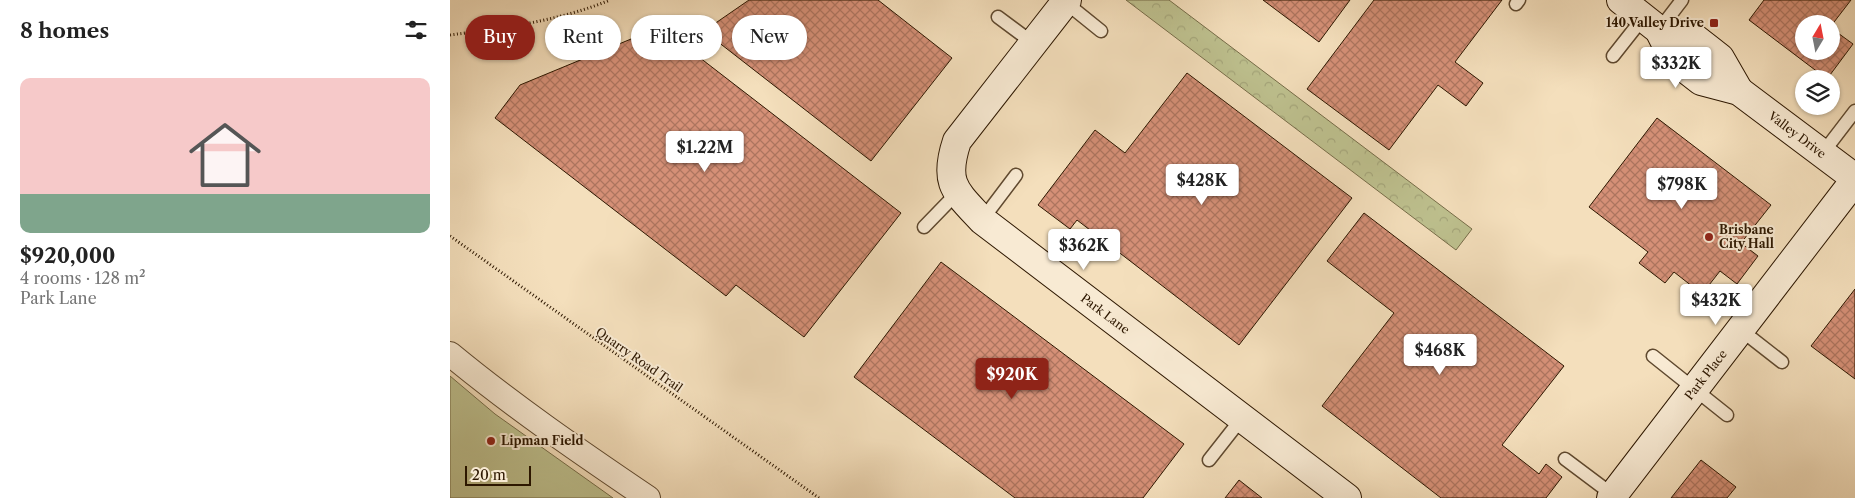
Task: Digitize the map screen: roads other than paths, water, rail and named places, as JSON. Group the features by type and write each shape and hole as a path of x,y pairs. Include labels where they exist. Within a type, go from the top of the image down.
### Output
{"street":[{"name":"Park Lane","path":"1066,1 957,141 951,159 951,176 957,193 982,220 1347,498"},
{"name":"Valley Drive","path":"1636,10 1692,36 1720,58 1739,91 1855,179"},
{"name":"Park Place","path":"1612,497 1855,179"},
{"path":"450,354 488,386 551,432 648,498"}],"lane":[{"path":"1613,56 1636,10 1682,0"},
{"path":"1066,1 1101,31"},
{"path":"998,17 1033,43"},
{"path":"1822,154 1855,112"},
{"path":"982,220 1016,175"},
{"path":"924,227 957,193"},
{"path":"1740,330 1782,362"},
{"path":"1653,356 1727,415"},
{"path":"1209,460 1242,418"},
{"path":"1565,459 1612,497"}],"place":[{"name":"140 Valley Drive","path":"1714,23"},
{"name":"Brisbane City Hall","path":"1709,237"},
{"name":"Lipman Field","path":"491,441"}]}
